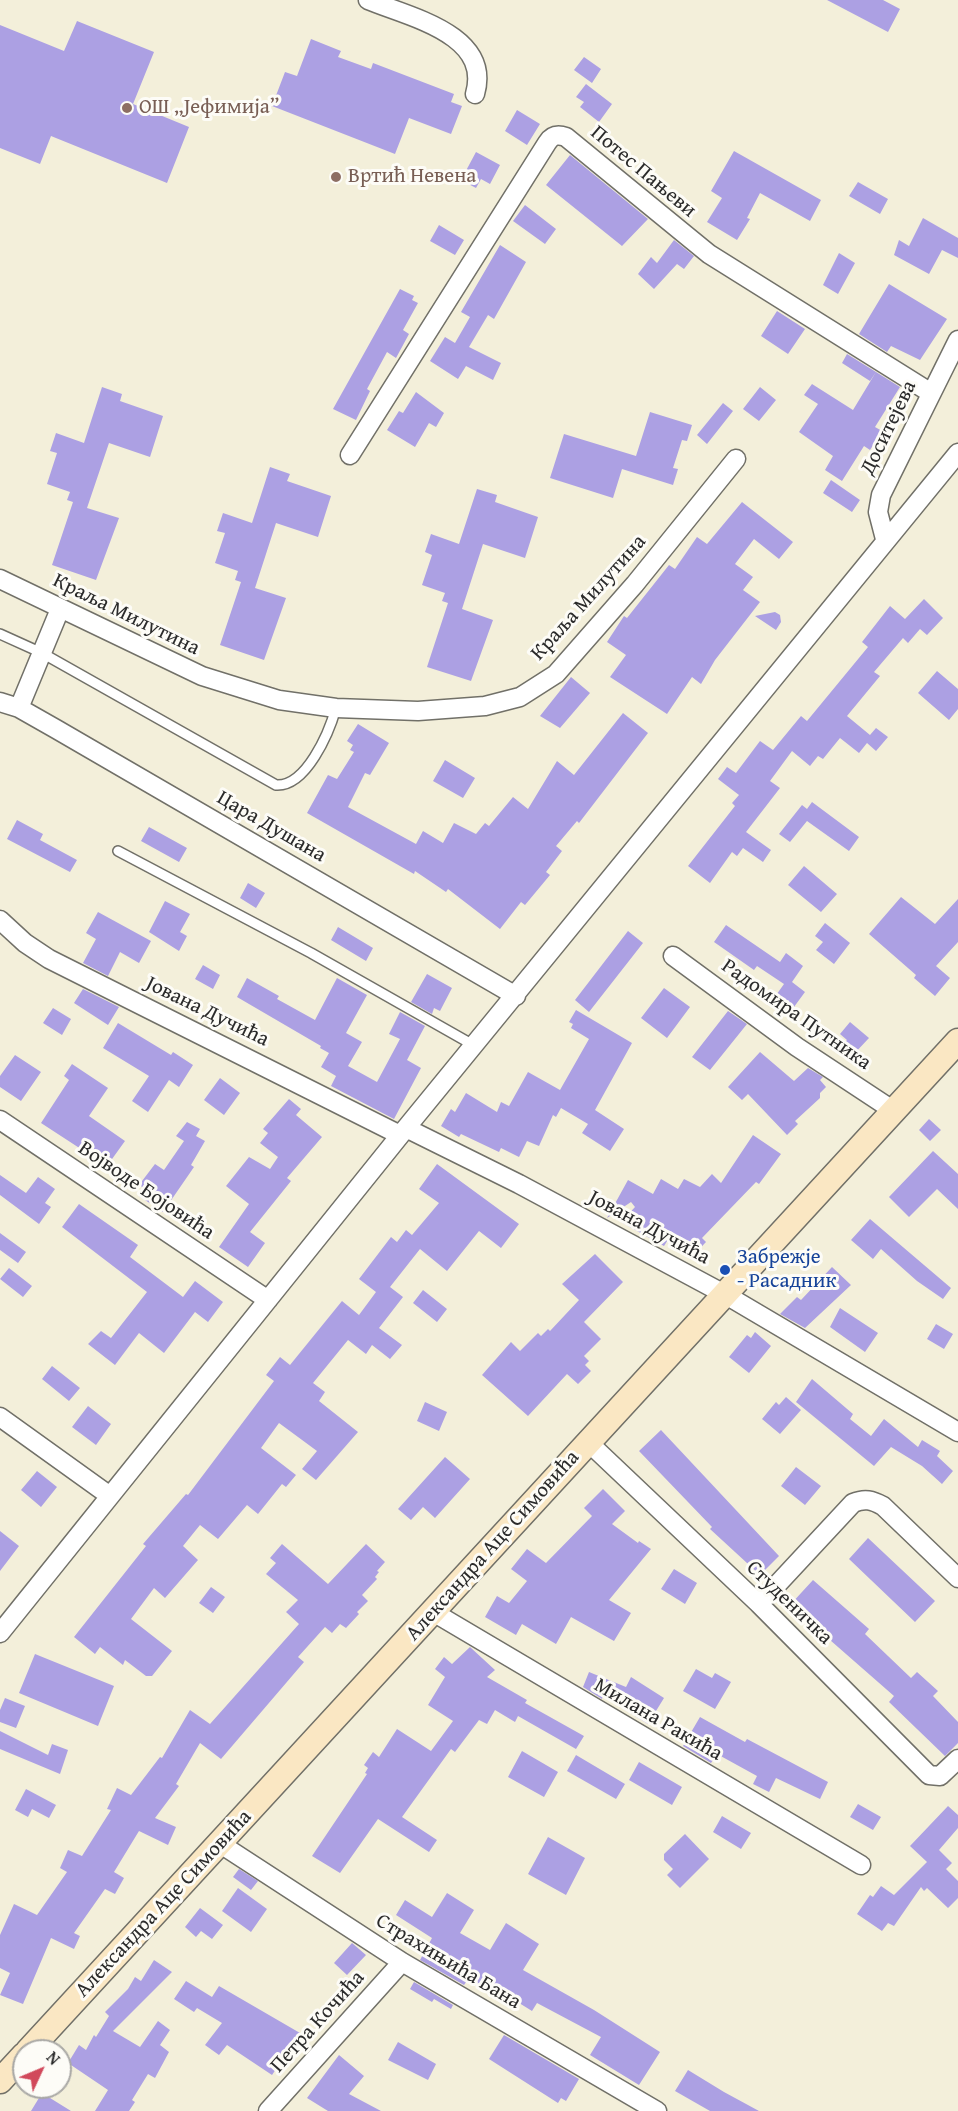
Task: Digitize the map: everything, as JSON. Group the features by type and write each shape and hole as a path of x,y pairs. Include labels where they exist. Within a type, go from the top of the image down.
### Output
{"street":[{"path":"368,0 455,36 475,61 478,82 475,94"},
{"name":"Потес Пањеви","path":"350,455 547,143 551,137 558,135 566,136 709,254 931,393"},
{"name":"Доситејева","path":"885,539 878,512 881,495 958,340"},
{"path":"0,1633 403,1131 476,1046 885,539 958,453"},
{"name":"Краља Милутина","path":"0,579 202,676 279,700 336,708 418,711 485,706 520,697 556,674 635,584 736,459"},
{"path":"19,708 60,609"},
{"name":"Цара Душана","path":"0,702 19,708 516,996"},
{"name":"Јована Дучића","path":"0,920 25,944 49,958 403,1131 519,1184 726,1295 958,1432"},
{"name":"Радомира Путника","path":"673,956 796,1047 894,1111"},
{"name":"Александра Аце Симовића","path":"39,2039 433,1612 587,1441 726,1295 958,1041"},
{"name":"Војводе Бојовића","path":"0,1120 268,1300"},
{"path":"0,1417 110,1496"},
{"name":"Студеничка","path":"587,1441 759,1604 929,1774 940,1776 958,1759"},
{"path":"759,1604 853,1503 861,1500 872,1500 883,1506 958,1578"},
{"name":"Милана Ракића","path":"433,1612 556,1688 861,1865"},
{"name":"Страхињића Бана","path":"219,1843 402,1962 657,2111"},
{"name":"Петра Кочића","path":"268,2111 402,1962"},
{"path":"0,2081 12,2068"}],"lane":[{"path":"0,633 42,653 276,786 286,786 297,780 326,736 336,708"},
{"path":"118,851 311,953 476,1046"}],"building":[{"path":"827,0 883,0 900,9 888,32"},
{"path":"77,21 154,52 133,104 189,127 167,183 51,136 40,164 0,148 0,25 64,51"},
{"path":"311,39 341,51 338,57 371,69 373,63 454,94 451,102 462,106 451,134 409,118 395,154 272,106 285,72 297,76"},
{"path":"584,57 601,69 592,83 574,70"},
{"path":"586,84 612,104 599,122 580,107 584,102 576,97"},
{"path":"517,110 540,124 527,145 505,131"},
{"path":"734,151 821,200 810,221 760,193 747,218 750,219 737,240 707,222 722,198 711,191"},
{"path":"476,152 500,165 490,184 481,179 476,188 461,180"},
{"path":"570,155 648,219 622,246 546,185"},
{"path":"858,182 888,199 880,214 849,196"},
{"path":"525,205 556,229 545,244 513,221"},
{"path":"923,218 958,238 958,258 942,250 929,274 894,255 899,240 909,246"},
{"path":"439,225 464,240 455,255 430,241"},
{"path":"674,240 694,256 684,269 677,264 654,289 638,274 651,257 657,263"},
{"path":"500,245 526,262 494,319 488,315 469,347 501,363 493,380 466,366 458,379 430,361 445,337 455,343 470,317 461,312"},
{"path":"839,253 855,263 838,294 823,285"},
{"path":"889,284 947,319 920,360 891,346 887,352 859,334"},
{"path":"400,289 414,296 412,300 418,303 403,330 409,334 396,358 387,352 367,389 370,391 356,420 333,409"},
{"path":"777,311 805,329 788,354 761,336"},
{"path":"847,354 876,372 870,381 842,363"},
{"path":"876,372 900,387 875,427 882,431 870,450 864,446 842,481 825,470 833,456 799,432 818,404 804,395 812,384 853,410"},
{"path":"102,387 122,394 120,401 163,416 150,457 109,443 87,508 119,518 96,580 52,565 73,502 67,500 70,492 47,484 57,453 50,451 56,433 84,443"},
{"path":"760,387 776,400 759,421 743,409"},
{"path":"416,392 444,413 436,427 429,423 415,447 387,430 399,411 403,413"},
{"path":"723,403 733,411 707,444 697,435"},
{"path":"650,412 692,425 687,441 682,440 673,468 678,469 673,485 622,469 613,498 550,478 564,434 636,456"},
{"path":"270,467 290,474 287,481 331,496 318,537 276,523 255,588 286,598 264,660 220,645 241,582 235,580 238,571 215,563 225,533 217,531 223,513 252,523"},
{"path":"831,480 860,500 852,512 823,493"},
{"path":"477,489 497,495 495,502 538,517 525,558 483,544 462,609 493,620 471,681 427,667 448,603 442,601 445,593 422,585 432,555 425,552 431,534 459,544"},
{"path":"742,502 793,542 779,559 754,539 735,564 753,577 743,590 760,602 715,660 701,684 692,677 667,714 610,677 626,655 607,642 624,616 627,618 669,565 675,569 697,537 707,544"},
{"path":"924,599 943,618 927,635 920,629 908,643 903,638 874,672 880,676 847,716 870,735 876,728 888,737 876,751 867,743 859,753 840,738 823,759 818,756 810,766 792,751 770,781 780,788 746,832 771,850 763,862 743,848 737,856 732,852 710,883 688,866 735,806 732,803 739,795 718,779 727,767 736,773 760,741 773,750 801,716 807,721 868,647 862,642 890,606 905,619"},
{"path":"775,612 780,615 781,622 776,630 755,616"},
{"path":"937,671 958,689 958,709 949,720 918,693"},
{"path":"571,677 590,693 560,728 540,716"},
{"path":"623,713 648,733 579,823 577,821 556,846 562,851 546,872 550,875 525,905 521,902 500,929 448,889 446,892 415,871 414,874 307,813 328,775 337,779 354,752 350,750 353,745 347,741 358,724 389,743 370,775 365,773 348,807 416,844 423,831 443,843 454,823 476,834 485,823 489,826 513,797 528,809 557,761 574,775"},
{"path":"445,760 475,778 463,798 433,781"},
{"path":"812,802 859,837 849,851 807,821 790,842 779,834 802,805 807,809"},
{"path":"17,820 43,834 40,840 77,860 70,872 7,839"},
{"path":"149,827 187,848 179,862 141,841"},
{"path":"804,866 837,894 821,912 788,885"},
{"path":"248,883 265,893 256,908 240,898"},
{"path":"901,897 935,924 958,899 958,942 936,966 950,978 935,996 914,978 916,975 869,934"},
{"path":"165,901 190,914 180,932 187,936 179,951 149,932"},
{"path":"98,912 151,941 139,963 120,952 108,976 83,963 96,939 86,933"},
{"path":"825,923 850,943 834,964 816,950 823,942 815,936"},
{"path":"726,925 780,962 786,953 803,966 792,982 805,992 791,1011 774,998 784,984 757,966 754,970 714,942"},
{"path":"338,927 373,948 366,961 331,940"},
{"path":"628,931 643,943 589,1012 575,1000"},
{"path":"203,965 220,975 213,989 195,979"},
{"path":"427,974 452,988 440,1011 434,1008 432,1014 411,1002"},
{"path":"247,978 279,996 277,999 315,1020 337,978 367,995 346,1033 362,1042 348,1066 377,1082 400,1039 389,1034 400,1012 425,1026 407,1060 421,1068 394,1119 331,1086 336,1076 321,1067 329,1053 320,1048 321,1046 237,997"},
{"path":"664,988 690,1007 667,1038 641,1018"},
{"path":"83,989 119,1007 108,1025 74,1003"},
{"path":"53,1008 71,1019 62,1035 43,1023"},
{"path":"576,1010 632,1043 595,1110 624,1129 610,1151 582,1133 588,1124 561,1108 556,1117 553,1115 539,1146 527,1141 519,1157 501,1148 499,1152 461,1134 459,1137 441,1126 451,1109 455,1112 466,1093 497,1112 501,1102 509,1106 528,1072 560,1090 589,1039 571,1028 573,1024 569,1022"},
{"path":"728,1011 747,1024 710,1070 692,1057"},
{"path":"850,1022 869,1038 853,1055 842,1046 847,1040 840,1034"},
{"path":"118,1023 171,1055 173,1052 193,1065 179,1087 169,1080 148,1112 132,1101 149,1076 103,1048"},
{"path":"760,1052 794,1081 808,1068 823,1077 820,1080 826,1087 820,1093 820,1098 795,1121 798,1124 787,1135 748,1094 742,1100 728,1087"},
{"path":"15,1055 41,1072 21,1101 0,1087 0,1076"},
{"path":"72,1064 108,1088 89,1116 125,1141 107,1166 41,1123 69,1080 64,1076"},
{"path":"220,1078 240,1093 224,1115 204,1100"},
{"path":"289,1099 301,1109 296,1115 322,1137 287,1178 291,1181 250,1232 265,1243 248,1267 219,1247 249,1204 226,1186 249,1157 270,1169 278,1157 260,1143 268,1133 263,1129"},
{"path":"929,1119 941,1130 930,1141 919,1130"},
{"path":"187,1122 200,1129 196,1136 205,1141 191,1165 194,1167 163,1212 139,1196 144,1188 139,1185 155,1164 164,1170 184,1141 176,1136"},
{"path":"753,1135 781,1154 759,1184 756,1182 702,1238 706,1242 691,1258 669,1238 664,1246 621,1222 635,1207 631,1202 607,1218 628,1180 653,1194 661,1179 678,1189 684,1179 700,1187 712,1174 721,1183"},
{"path":"933,1151 958,1174 958,1209 937,1189 909,1217 889,1197"},
{"path":"437,1164 519,1224 501,1248 479,1231 447,1271 420,1249 390,1287 403,1297 379,1328 402,1345 390,1359 372,1345 366,1354 348,1340 313,1383 325,1392 319,1401 358,1432 316,1480 302,1469 317,1451 279,1423 261,1448 296,1475 286,1487 282,1484 258,1514 247,1505 218,1539 200,1525 183,1546 198,1560 165,1598 154,1588 131,1619 172,1651 152,1676 146,1676 125,1660 123,1665 100,1647 95,1654 74,1637 146,1546 143,1544 186,1494 188,1495 274,1381 266,1375 280,1357 290,1365 342,1301 359,1315 376,1292 359,1279 391,1237 397,1242 406,1230 412,1235 439,1203 419,1189"},
{"path":"0,1175 26,1193 38,1177 55,1189 45,1203 51,1207 39,1224 0,1195"},
{"path":"79,1204 138,1245 130,1257 183,1297 195,1281 223,1302 208,1322 195,1312 164,1353 139,1333 115,1365 88,1344 101,1331 111,1338 147,1292 62,1227"},
{"path":"870,1219 951,1288 943,1299 917,1281 881,1249 873,1259 851,1240"},
{"path":"0,1233 26,1252 18,1263 0,1250"},
{"path":"595,1254 623,1282 584,1322 601,1339 584,1356 589,1361 585,1365 591,1371 578,1384 567,1374 528,1416 482,1375 511,1342 520,1351 538,1333 541,1336 548,1329 550,1331 579,1300 562,1284"},
{"path":"832,1267 851,1285 805,1328 780,1314 797,1297 801,1300"},
{"path":"9,1268 32,1286 23,1297 0,1279"},
{"path":"423,1290 447,1309 437,1322 413,1303"},
{"path":"840,1308 878,1333 865,1352 830,1327"},
{"path":"936,1324 953,1334 944,1349 927,1339"},
{"path":"755,1332 771,1346 749,1373 729,1357 747,1335 751,1338"},
{"path":"52,1366 80,1388 69,1401 42,1379"},
{"path":"812,1379 853,1414 850,1419 871,1436 884,1419 918,1447 922,1440 940,1451 937,1456 953,1471 942,1484 922,1466 891,1447 874,1466 796,1402"},
{"path":"786,1397 801,1410 780,1434 762,1419 776,1402 779,1405"},
{"path":"425,1402 447,1412 439,1431 417,1421"},
{"path":"88,1406 111,1424 96,1445 72,1427"},
{"path":"661,1430 779,1556 760,1575 710,1529 712,1527 639,1451"},
{"path":"445,1457 470,1479 435,1518 423,1507 411,1520 398,1509"},
{"path":"796,1467 821,1486 805,1505 781,1486"},
{"path":"37,1471 57,1487 41,1507 21,1490"},
{"path":"603,1489 625,1511 612,1524 638,1543 639,1541 651,1549 609,1600 631,1613 614,1641 571,1617 556,1644 522,1624 516,1635 485,1617 497,1596 509,1603 527,1581 511,1569 527,1549 546,1563 592,1516 584,1508"},
{"path":"0,1531 19,1546 0,1571"},
{"path":"868,1538 935,1601 915,1622 849,1559"},
{"path":"282,1544 328,1584 366,1544 385,1562 377,1571 379,1572 375,1577 377,1579 362,1595 368,1601 357,1612 359,1614 346,1628 340,1624 332,1633 325,1627 298,1657 304,1662 221,1759 200,1743 176,1784 179,1786 155,1818 176,1827 168,1845 139,1831 114,1872 124,1878 115,1894 105,1889 74,1933 80,1936 74,1949 51,1938 23,2004 0,1995 10,1973 0,1968 0,1935 14,1904 37,1915 67,1872 60,1868 68,1850 82,1856 111,1810 107,1809 117,1788 131,1795 160,1757 162,1758 190,1710 210,1724 299,1624 286,1612 298,1600 266,1574 276,1563 270,1558"},
{"path":"674,1569 697,1583 685,1604 661,1589"},
{"path":"813,1580 869,1629 865,1634 911,1678 917,1672 938,1691 933,1696 958,1722 958,1743 945,1756 889,1702 894,1696 790,1605"},
{"path":"211,1587 225,1597 213,1613 199,1603"},
{"path":"470,1647 495,1670 487,1677 527,1700 525,1703 584,1736 576,1749 518,1716 515,1722 495,1710 487,1724 479,1720 455,1752 451,1749 402,1817 437,1840 429,1852 378,1819 340,1873 312,1856 367,1774 365,1773 368,1768 364,1765 373,1752 379,1757 397,1729 431,1751 453,1721 428,1705 445,1677 435,1669 444,1657 452,1664"},
{"path":"35,1654 114,1686 98,1726 19,1693"},
{"path":"696,1669 712,1678 715,1673 731,1682 715,1709 683,1691"},
{"path":"589,1672 626,1687 631,1677 664,1698 648,1724 603,1696 602,1699 583,1687"},
{"path":"5,1698 25,1706 16,1728 0,1722 0,1710"},
{"path":"700,1717 745,1742 747,1739 828,1782 820,1799 776,1778 769,1792 753,1784 757,1776 717,1754 711,1763 683,1746"},
{"path":"0,1731 48,1755 52,1744 68,1750 60,1774 0,1749"},
{"path":"522,1751 558,1772 544,1797 508,1777"},
{"path":"576,1755 625,1784 616,1799 567,1771"},
{"path":"639,1762 682,1787 672,1805 629,1780"},
{"path":"26,1789 56,1805 49,1818 32,1809 28,1817 15,1810"},
{"path":"858,1804 881,1817 873,1830 850,1817"},
{"path":"948,1806 958,1815 958,1828 939,1850 952,1863 946,1869 958,1881 958,1898 948,1908 927,1888 924,1891 921,1887 894,1926 888,1923 882,1931 857,1914 870,1895 873,1897 881,1886 894,1895 927,1862 910,1846"},
{"path":"722,1816 751,1833 741,1849 713,1832"},
{"path":"685,1834 709,1859 680,1888 667,1875 673,1869 664,1860 664,1854"},
{"path":"548,1837 585,1858 566,1895 528,1874"},
{"path":"239,1869 258,1881 251,1890 233,1877"},
{"path":"238,1888 267,1909 251,1932 222,1911"},
{"path":"447,1893 474,1910 460,1933 490,1950 506,1923 539,1944 523,1970 594,2010 660,2052 639,2085 590,2055 601,2037 537,2003 532,2011 495,1988 492,1994 467,1981 464,1985 420,1960 432,1938 396,1915 405,1900 432,1917"},
{"path":"200,1908 223,1925 212,1939 201,1931 196,1937 185,1927"},
{"path":"352,1943 366,1955 347,1975 334,1963"},
{"path":"154,1960 172,1972 113,2031 140,2047 158,2021 170,2030 160,2045 169,2052 155,2078 148,2074 132,2100 135,2102 129,2111 95,2111 108,2090 72,2066 72,2056 79,2045 86,2050 109,2016 105,2012 128,1989 135,1977 141,1981"},
{"path":"186,1981 212,1997 219,1986 300,2033 272,2075 227,2045 219,2055 205,2045 222,2023 197,2008 194,2012 174,1999"},
{"path":"414,1982 453,2005 451,2009 434,1999 432,2002 410,1989"},
{"path":"504,2035 579,2079 566,2101 561,2098 558,2103 489,2059"},
{"path":"398,2042 436,2064 428,2080 388,2060"},
{"path":"339,2055 364,2076 349,2094 381,2111 328,2111 307,2098"},
{"path":"688,2070 759,2111 710,2111 675,2091"},
{"path":"38,2099 52,2099 71,2111 31,2111"}],"place":[{"name":"ОШ „Јефимија”","path":"127,108"},
{"name":"Вртић Невена","path":"336,177"},
{"name":"Забрежје - Расадник","path":"725,1270"}]}
